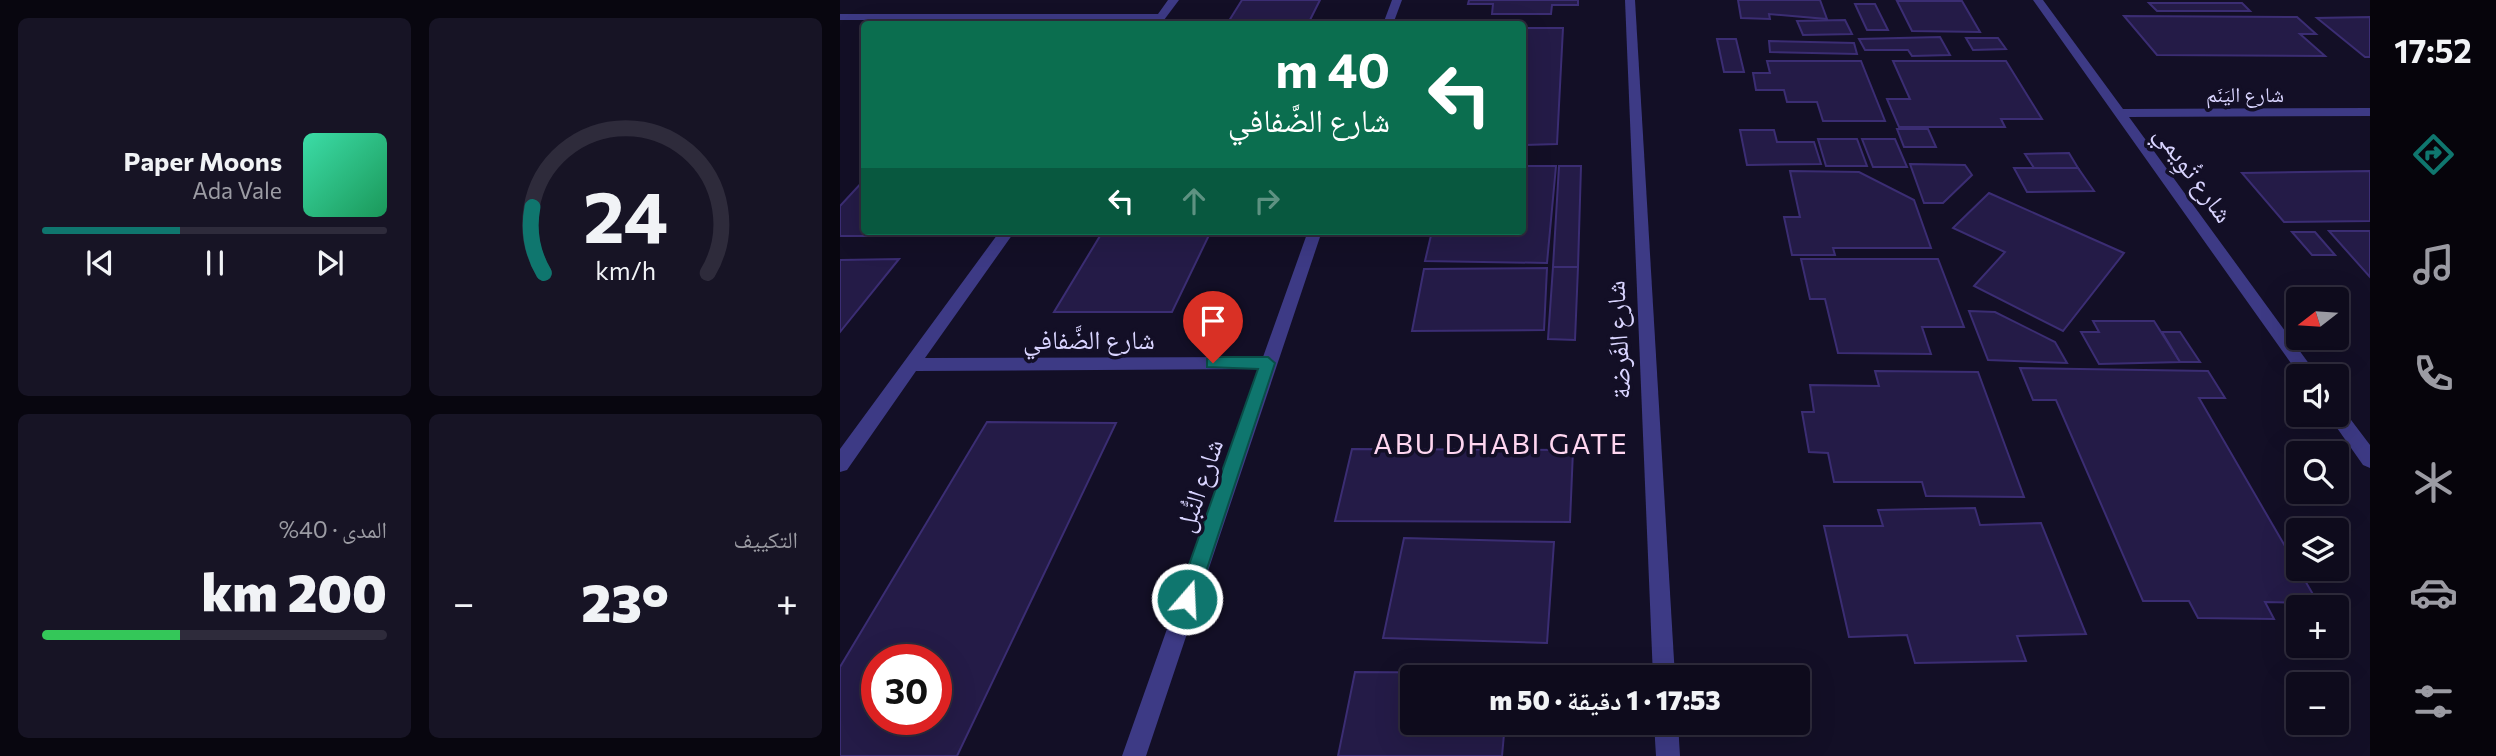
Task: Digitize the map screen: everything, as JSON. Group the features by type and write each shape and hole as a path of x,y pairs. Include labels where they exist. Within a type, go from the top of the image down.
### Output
{"street":[{"path":"840,17 1159,20 1174,0"},
{"path":"1389,21 1397,0"},
{"name":"شارع الفَرضة","path":"1630,0 1663,665"},
{"name":"شارع تُوِيمي","path":"2038,0 2300,364"},
{"name":"شارع اليَنَم","path":"2119,113 2370,112"},
{"path":"840,464 1005,235"},
{"name":"شارع النُّبل","path":"1134,756 1314,235"},
{"name":"شارع الضَّفافي","path":"911,365 1268,363"},
{"path":"2346,427 2370,460"},
{"path":"1667,735 1668,756"}],"building":[{"path":"1242,0 1320,0 1310,21 1229,21"},
{"path":"1469,0 1578,0 1578,5 1552,5 1551,14 1492,14 1493,4 1468,4"},
{"path":"1738,0 1820,0 1827,19 1769,14 1770,19 1741,18"},
{"path":"1897,1 1962,1 1980,32 1912,31"},
{"path":"2149,3 2242,3 2250,11 2157,11"},
{"path":"1855,4 1875,4 1888,30 1867,30"},
{"path":"2124,16 2297,17 2316,34 2300,34 2325,56 2157,55"},
{"path":"2370,17 2370,57 2365,57 2317,18"},
{"path":"1845,20 1852,34 1803,35 1797,21"},
{"path":"1526,28 1563,28 1557,144 1526,145"},
{"path":"1940,37 1950,55 1912,56 1908,50 1865,50 1859,39"},
{"path":"1966,38 1998,38 2006,49 1973,50"},
{"path":"1717,39 1736,39 1744,72 1724,72"},
{"path":"1769,41 1854,43 1857,54 1770,52"},
{"path":"1767,61 1861,61 1885,121 1823,121 1817,102 1787,102 1784,90 1756,90 1753,73 1770,73"},
{"path":"1893,61 2006,61 2042,119 2001,119 2005,127 1899,127 1887,99 1910,99"},
{"path":"1897,129 1928,129 1936,147 1904,147"},
{"path":"1740,130 1774,130 1777,142 1814,142 1821,164 1747,165"},
{"path":"1818,139 1857,139 1867,166 1826,166"},
{"path":"1862,139 1895,139 1907,167 1873,167"},
{"path":"2069,153 2078,168 2034,168 2025,154"},
{"path":"1910,164 1965,165 1972,175 1943,203 1924,203"},
{"path":"1526,166 1556,166 1547,263 1425,261 1431,235 1526,235"},
{"path":"1559,166 1581,166 1578,267 1553,267"},
{"path":"2014,168 2078,168 2094,191 2027,192"},
{"path":"1790,171 1859,172 1914,200 1931,248 1833,248 1835,255 1792,255 1784,217 1800,217"},
{"path":"2370,171 2370,221 2284,222 2242,173"},
{"path":"861,183 861,235 922,235 840,236 840,206"},
{"path":"1989,193 2124,253 2063,331 1974,286 2005,252 1953,228"},
{"path":"2329,231 2370,231 2370,277"},
{"path":"2292,232 2315,232 2335,255 2312,255"},
{"path":"1101,235 1209,235 1172,312 1054,312"},
{"path":"899,259 840,332 840,260"},
{"path":"1801,259 1938,259 1964,327 1922,327 1931,354 1838,353 1825,299 1810,299"},
{"path":"1553,267 1578,267 1575,340 1548,339"},
{"path":"1547,268 1544,330 1412,331 1424,269"},
{"path":"1969,311 1995,312 2055,342 2067,363 1988,360"},
{"path":"2093,321 2154,321 2180,362 2099,364 2081,332 2099,332"},
{"path":"2162,332 2180,332 2200,362 2180,362"},
{"path":"2020,368 2208,371 2225,398 2199,398 2286,548 2286,581 2305,581 2313,595 2286,595 2286,602 2265,602 2274,619 2198,618 2189,601 2143,601 2056,400 2033,400"},
{"path":"1875,371 1978,372 2024,497 1926,496 1922,482 1834,482 1828,453 1809,452 1802,412 1814,412 1810,385 1879,386"},
{"path":"987,422 1116,423 957,756 840,756 840,667"},
{"path":"1352,449 1573,450 1570,522 1335,521"},
{"path":"1975,508 1980,525 2041,523 2086,634 2017,636 2026,661 1915,663 1907,635 1849,637 1824,526 1883,526 1878,510"},
{"path":"1404,538 1554,542 1547,643 1383,638"},
{"path":"1355,672 1400,672 1400,735 1504,735 1502,756 1338,756"}],"district":[{"name":"ABU DHABI GATE","path":"1501,443"}],"route":[{"path":"1187,599 1268,363 1213,363"}]}
